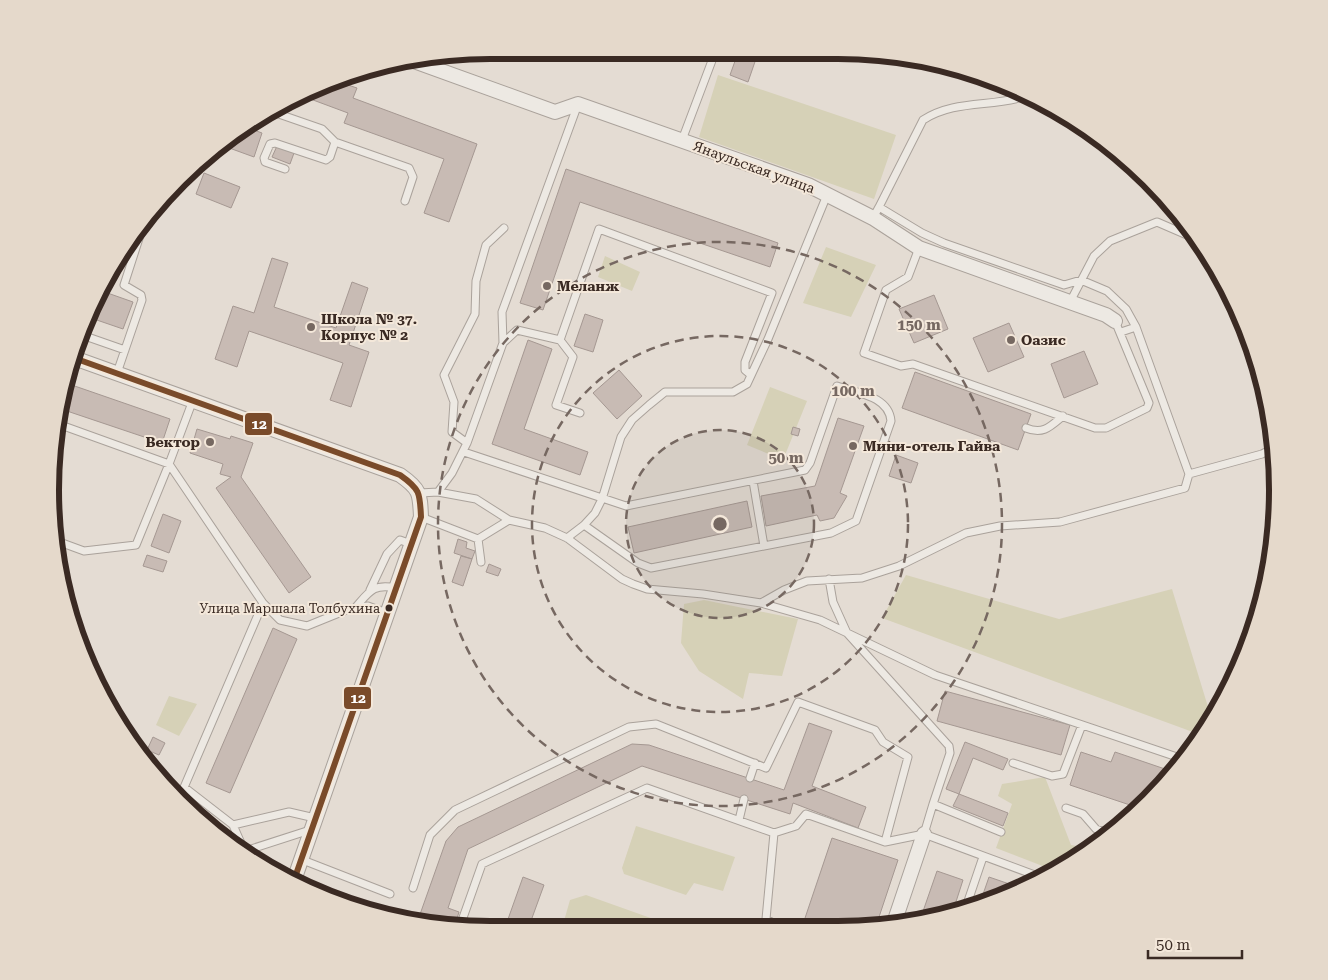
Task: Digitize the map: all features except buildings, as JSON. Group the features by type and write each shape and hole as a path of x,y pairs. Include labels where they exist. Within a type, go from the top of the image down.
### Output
{"street":[{"path":"422,64 555,112 578,104"},
{"name":"Янаульская улица","path":"578,104 808,185 827,195 876,213 919,248 1106,315 1118,327"},
{"path":"79,360 400,475 414,485 420,493 421,517 295,875"},
{"path":"897,918 924,834"}],"lane":[{"path":"682,140 713,59"},
{"path":"761,603 784,590 807,581 862,578 899,566 966,533 1000,526 1060,522 1184,488 1190,474 1136,327 1126,309 1108,291 1081,280 1064,285 944,243 876,213 923,120 935,112 956,106 1009,102 1019,99"},
{"path":"438,492 464,452 503,343 502,312 578,104"},
{"path":"279,114 322,129 335,142 412,170 414,177 405,201"},
{"path":"285,170 265,162 264,158 270,144 274,143 326,160 330,157 335,142"},
{"path":"567,538 584,525 602,499 621,437 632,420 649,405 665,392 733,392 742,388 751,375 768,339 827,195"},
{"path":"1070,302 1094,256 1110,242 1156,222 1185,234"},
{"path":"467,443 452,432 454,402 444,375 475,314 476,282 486,244 504,228"},
{"path":"560,340 599,229 772,293 744,362 745,370 751,375"},
{"path":"117,373 142,298 139,293 125,288 124,281 138,241"},
{"path":"919,248 908,277 886,290 864,353 901,366 913,364 1094,428 1106,428 1147,408 1148,398 1118,327 1136,327"},
{"path":"503,343 517,330 560,340 573,357 556,404 580,413"},
{"path":"88,336 125,350"},
{"path":"464,452 626,506 801,471 808,468 837,386 881,401 890,412 891,420 856,521 831,533 651,568 638,563 584,525"},
{"path":"62,543 84,551 136,545 193,400"},
{"path":"1026,428 1036,432 1047,430 1063,416"},
{"path":"63,426 169,464 263,604 280,620 307,626 354,608 368,606 387,613"},
{"path":"1190,474 1267,451"},
{"path":"753,481 764,546"},
{"path":"420,493 438,492 476,499 509,520 545,528 567,538 622,579 647,589 703,594 761,603 820,620 935,675 1177,757"},
{"path":"421,517 478,539"},
{"path":"478,539 509,520"},
{"path":"478,539 480,562"},
{"path":"354,608 370,590 387,554 400,540 411,544"},
{"path":"829,579 833,602 847,633 949,746 950,753 924,834"},
{"path":"370,590 383,585 396,588"},
{"path":"182,792 263,604"},
{"path":"414,888 430,835 455,810 629,727 656,724 766,768 798,702 875,730 883,742 908,757 885,842"},
{"path":"1014,763 1052,776 1063,774 1082,725"},
{"path":"750,778 755,763"},
{"path":"184,787 233,825 241,842"},
{"path":"462,920 482,864 647,788 774,833 796,826 806,814 885,842 924,834 1033,875"},
{"path":"739,820 744,799"},
{"path":"933,804 1001,832"},
{"path":"1066,808 1083,814 1096,829 1102,831"},
{"path":"233,825 289,812 312,824"},
{"path":"250,849 312,824"},
{"path":"770,921 766,919 774,833"},
{"path":"968,901 983,857"},
{"path":"300,859 390,894"}],"shaded area":[{"path":"718,75 896,135 874,199 699,137"},
{"path":"826,247 876,265 851,317 803,303"},
{"path":"605,256 640,272 632,291 598,277"},
{"path":"770,387 807,401 783,460 747,445"},
{"path":"906,575 1059,619 1172,589 1209,710 1195,733 882,618"},
{"path":"704,600 798,619 782,676 749,673 743,699 699,671 681,643 684,604"},
{"path":"169,696 197,704 179,736 156,725"},
{"path":"1045,777 1071,845 1081,847 1046,867 996,848 1012,804 998,796 1002,784"},
{"path":"636,826 735,857 723,891 694,883 686,895 624,874 622,868"},
{"path":"586,895 659,921 564,921 570,900"}],"transit line":[{"name":"12","path":"79,360 400,475 412,484 418,492 421,517 296,875"}],"place":[{"name":"Меланж","path":"547,286"},
{"name":"Школа № 37. Корпус № 2","path":"311,327"},
{"name":"Оазис","path":"1011,340"},
{"name":"Вектор","path":"210,442"},
{"name":"Мини-отель Гайва","path":"853,446"},
{"name":"Улица Маршала Толбухина","path":"389,608"}]}
